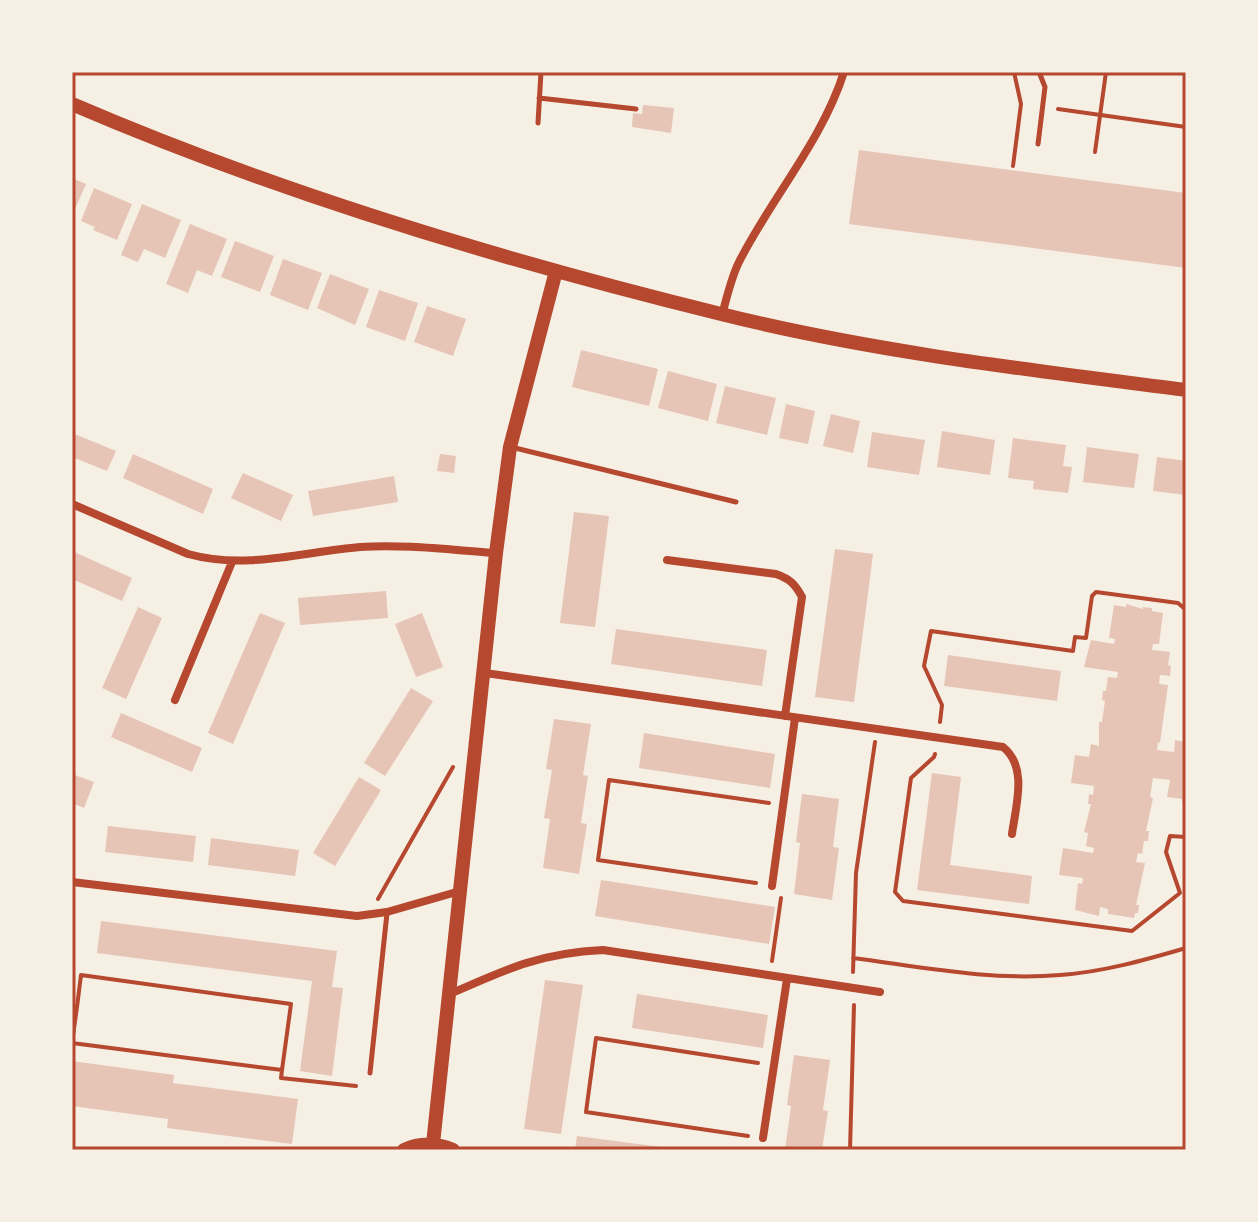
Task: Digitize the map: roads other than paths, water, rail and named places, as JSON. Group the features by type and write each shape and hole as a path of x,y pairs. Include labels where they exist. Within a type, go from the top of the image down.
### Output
{"street":[{"path":"722,315 738,263 811,143 844,72"},
{"path":"72,104 338,205 464,245 722,315 952,359 1186,390"},
{"path":"433,1144 510,447 556,271"},
{"path":"72,504 188,554 232,562 362,547 496,553"},
{"path":"667,560 776,574 790,579 802,597 783,805 772,886"},
{"path":"175,700 232,562"},
{"path":"485,673 1003,747 1018,765 1012,834"},
{"path":"72,882 333,915 387,912 461,890"},
{"path":"450,994 533,959 603,950 880,992"},
{"path":"763,1138 787,979"},
{"path":"404,1150 423,1144 453,1150"}],"lane":[{"path":"538,123 541,72"},
{"path":"1038,144 1045,87 1039,72"},
{"path":"539,98 636,109"},
{"path":"510,447 736,502"},
{"path":"370,1073 387,912"}]}
